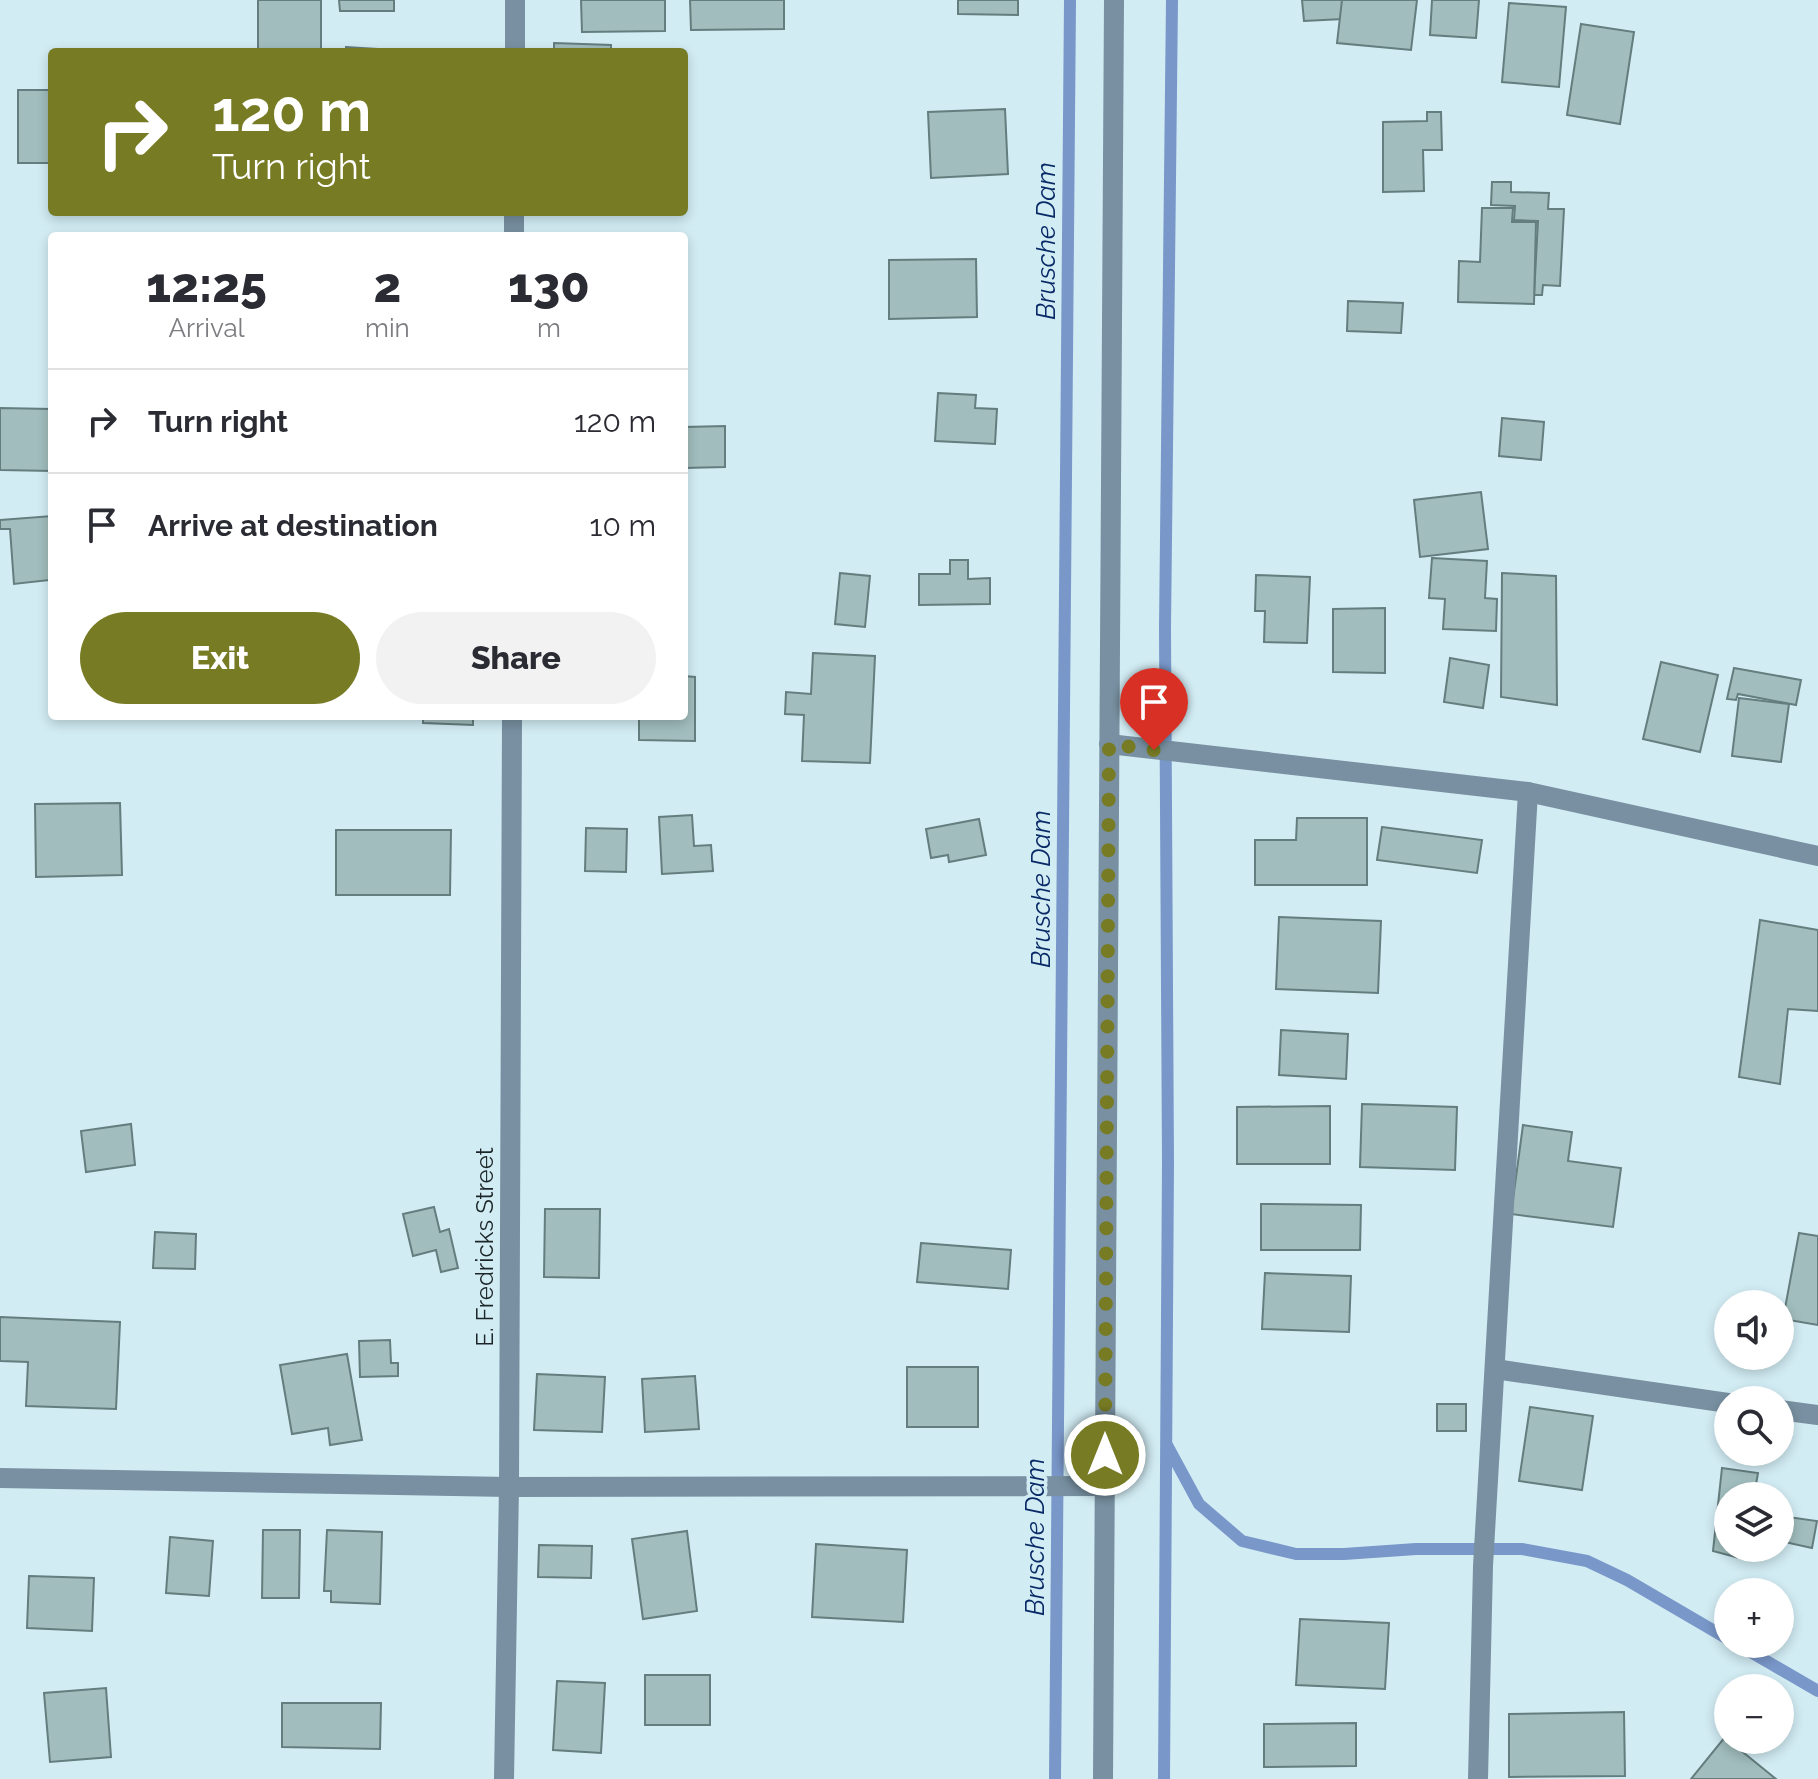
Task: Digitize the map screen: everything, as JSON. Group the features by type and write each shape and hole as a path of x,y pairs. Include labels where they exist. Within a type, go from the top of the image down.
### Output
{"street":[{"path":"515,0 515,48"},
{"path":"1103,1779 1104,1486 1117,745 1114,0"},
{"name":"E. Fredricks Street","path":"504,1779 509,1487 512,720"},
{"path":"1117,745 1528,792 1818,856"},
{"path":"1478,1779 1483,1566 1528,792"},
{"path":"1495,1369 1714,1401"},
{"path":"1794,1412 1818,1415"},
{"path":"0,1478 509,1487 1104,1486"}],"building":[{"path":"258,0 321,0 321,48 258,48"},
{"path":"339,0 394,0 394,11 340,11"},
{"path":"581,0 665,0 665,31 582,32"},
{"path":"690,0 784,0 784,29 691,30"},
{"path":"958,0 1018,0 1018,15 958,14"},
{"path":"1302,0 1342,0 1343,19 1304,21"},
{"path":"1342,0 1417,0 1411,50 1337,43"},
{"path":"1432,0 1479,0 1476,38 1430,35"},
{"path":"1509,3 1566,7 1559,87 1502,82"},
{"path":"1581,24 1634,32 1620,124 1567,115"},
{"path":"554,43 611,45 611,48 554,48"},
{"path":"18,90 48,90 48,163 18,163"},
{"path":"1005,109 1008,174 931,178 928,112"},
{"path":"1427,112 1441,112 1442,150 1423,150 1424,191 1383,192 1383,122 1427,121"},
{"path":"1492,182 1511,182 1511,192 1549,193 1548,209 1564,209 1560,286 1543,285 1542,295 1534,295 1538,221 1514,220 1515,206 1491,205"},
{"path":"1482,208 1513,208 1512,222 1536,222 1534,304 1458,302 1459,261 1480,262"},
{"path":"976,259 977,317 889,319 889,260"},
{"path":"1348,301 1403,303 1401,333 1347,331"},
{"path":"938,393 976,395 975,408 997,409 995,444 935,441"},
{"path":"0,408 48,409 48,471 0,470"},
{"path":"1502,418 1544,422 1541,460 1499,456"},
{"path":"725,426 725,467 688,468 688,427"},
{"path":"1481,492 1488,549 1420,557 1414,500"},
{"path":"48,516 48,580 14,584 10,529 0,529 0,520"},
{"path":"1432,558 1487,561 1485,598 1497,599 1496,631 1443,629 1445,599 1429,598"},
{"path":"950,560 968,560 968,579 990,578 990,604 919,605 919,574 950,574"},
{"path":"840,573 870,576 865,627 835,624"},
{"path":"1502,573 1556,576 1557,705 1501,697"},
{"path":"1256,575 1310,577 1307,643 1264,642 1265,611 1255,611"},
{"path":"1385,608 1385,673 1333,672 1333,609"},
{"path":"813,653 875,656 870,763 802,761 804,715 785,714 786,692 811,694"},
{"path":"1450,658 1489,665 1483,708 1444,702"},
{"path":"1661,662 1718,675 1700,752 1643,739"},
{"path":"1734,668 1801,680 1796,705 1738,694 1736,700 1727,699"},
{"path":"688,676 695,677 695,741 639,740 639,720 688,720"},
{"path":"1739,698 1789,704 1781,762 1732,756"},
{"path":"423,720 473,720 473,725 423,723"},
{"path":"120,803 122,875 36,877 35,804"},
{"path":"692,815 694,846 711,845 713,871 662,874 659,817"},
{"path":"1297,818 1367,818 1367,885 1255,885 1255,840 1296,840"},
{"path":"979,819 986,855 949,862 948,855 931,858 926,829"},
{"path":"1382,827 1482,840 1477,873 1377,860"},
{"path":"586,828 627,829 626,872 585,871"},
{"path":"336,830 451,830 450,895 336,895"},
{"path":"1279,917 1381,921 1378,993 1276,989"},
{"path":"1760,920 1818,930 1818,1011 1788,1009 1780,1084 1739,1077"},
{"path":"1281,1030 1348,1034 1346,1079 1279,1075"},
{"path":"1362,1104 1457,1107 1455,1170 1360,1167"},
{"path":"1330,1106 1330,1164 1237,1164 1237,1107"},
{"path":"131,1124 135,1165 86,1172 81,1131"},
{"path":"1523,1125 1572,1132 1568,1161 1621,1168 1613,1227 1511,1214"},
{"path":"1261,1204 1361,1205 1360,1250 1261,1250"},
{"path":"434,1207 440,1232 449,1229 458,1268 441,1272 436,1250 413,1256 403,1214"},
{"path":"545,1209 600,1209 599,1278 544,1277"},
{"path":"155,1232 196,1234 195,1269 153,1268"},
{"path":"1799,1233 1818,1236 1818,1325 1794,1321 1794,1290 1788,1290"},
{"path":"921,1243 1011,1250 1008,1289 917,1282"},
{"path":"1265,1273 1351,1276 1349,1332 1262,1329"},
{"path":"0,1317 120,1322 116,1409 26,1406 28,1362 0,1361"},
{"path":"390,1340 391,1363 398,1363 398,1376 360,1377 359,1341"},
{"path":"347,1354 362,1440 330,1445 328,1428 292,1434 280,1365"},
{"path":"907,1367 978,1367 978,1427 907,1427"},
{"path":"537,1374 605,1377 602,1432 534,1430"},
{"path":"695,1376 699,1429 645,1432 642,1379"},
{"path":"1437,1404 1466,1404 1466,1431 1437,1431"},
{"path":"1530,1407 1593,1416 1582,1490 1519,1481"},
{"path":"1722,1468 1758,1473 1756,1482 1720,1482"},
{"path":"1794,1518 1817,1521 1812,1548 1794,1544"},
{"path":"263,1530 300,1530 299,1598 262,1598"},
{"path":"327,1530 382,1532 380,1604 331,1602 331,1591 324,1591"},
{"path":"687,1531 697,1611 643,1619 632,1539"},
{"path":"170,1537 213,1541 209,1596 166,1593"},
{"path":"816,1544 907,1550 903,1622 812,1617"},
{"path":"539,1545 592,1546 591,1578 538,1577"},
{"path":"29,1576 94,1578 92,1631 27,1628"},
{"path":"1300,1619 1389,1623 1385,1689 1296,1685"},
{"path":"645,1675 710,1675 710,1725 645,1725"},
{"path":"557,1681 605,1683 601,1753 553,1750"},
{"path":"106,1688 111,1757 50,1762 44,1693"},
{"path":"282,1703 381,1703 380,1749 282,1747"},
{"path":"1624,1712 1625,1776 1509,1777 1509,1714"},
{"path":"1356,1723 1356,1766 1264,1767 1264,1724"},
{"path":"1714,1751 1714,1754 1745,1754 1776,1779 1691,1779"}],"waterway":[{"name":"Brusche Dam","path":"1055,1779 1070,0"},
{"path":"1164,1779 1168,1163 1165,628 1172,0"},
{"path":"1167,1445 1199,1504 1242,1541 1296,1554 1522,1549 1587,1561 1627,1580 1714,1631"},
{"path":"1761,1658 1818,1691"}],"route":[{"path":"1105,1455 1109,744 1154,750"}]}
